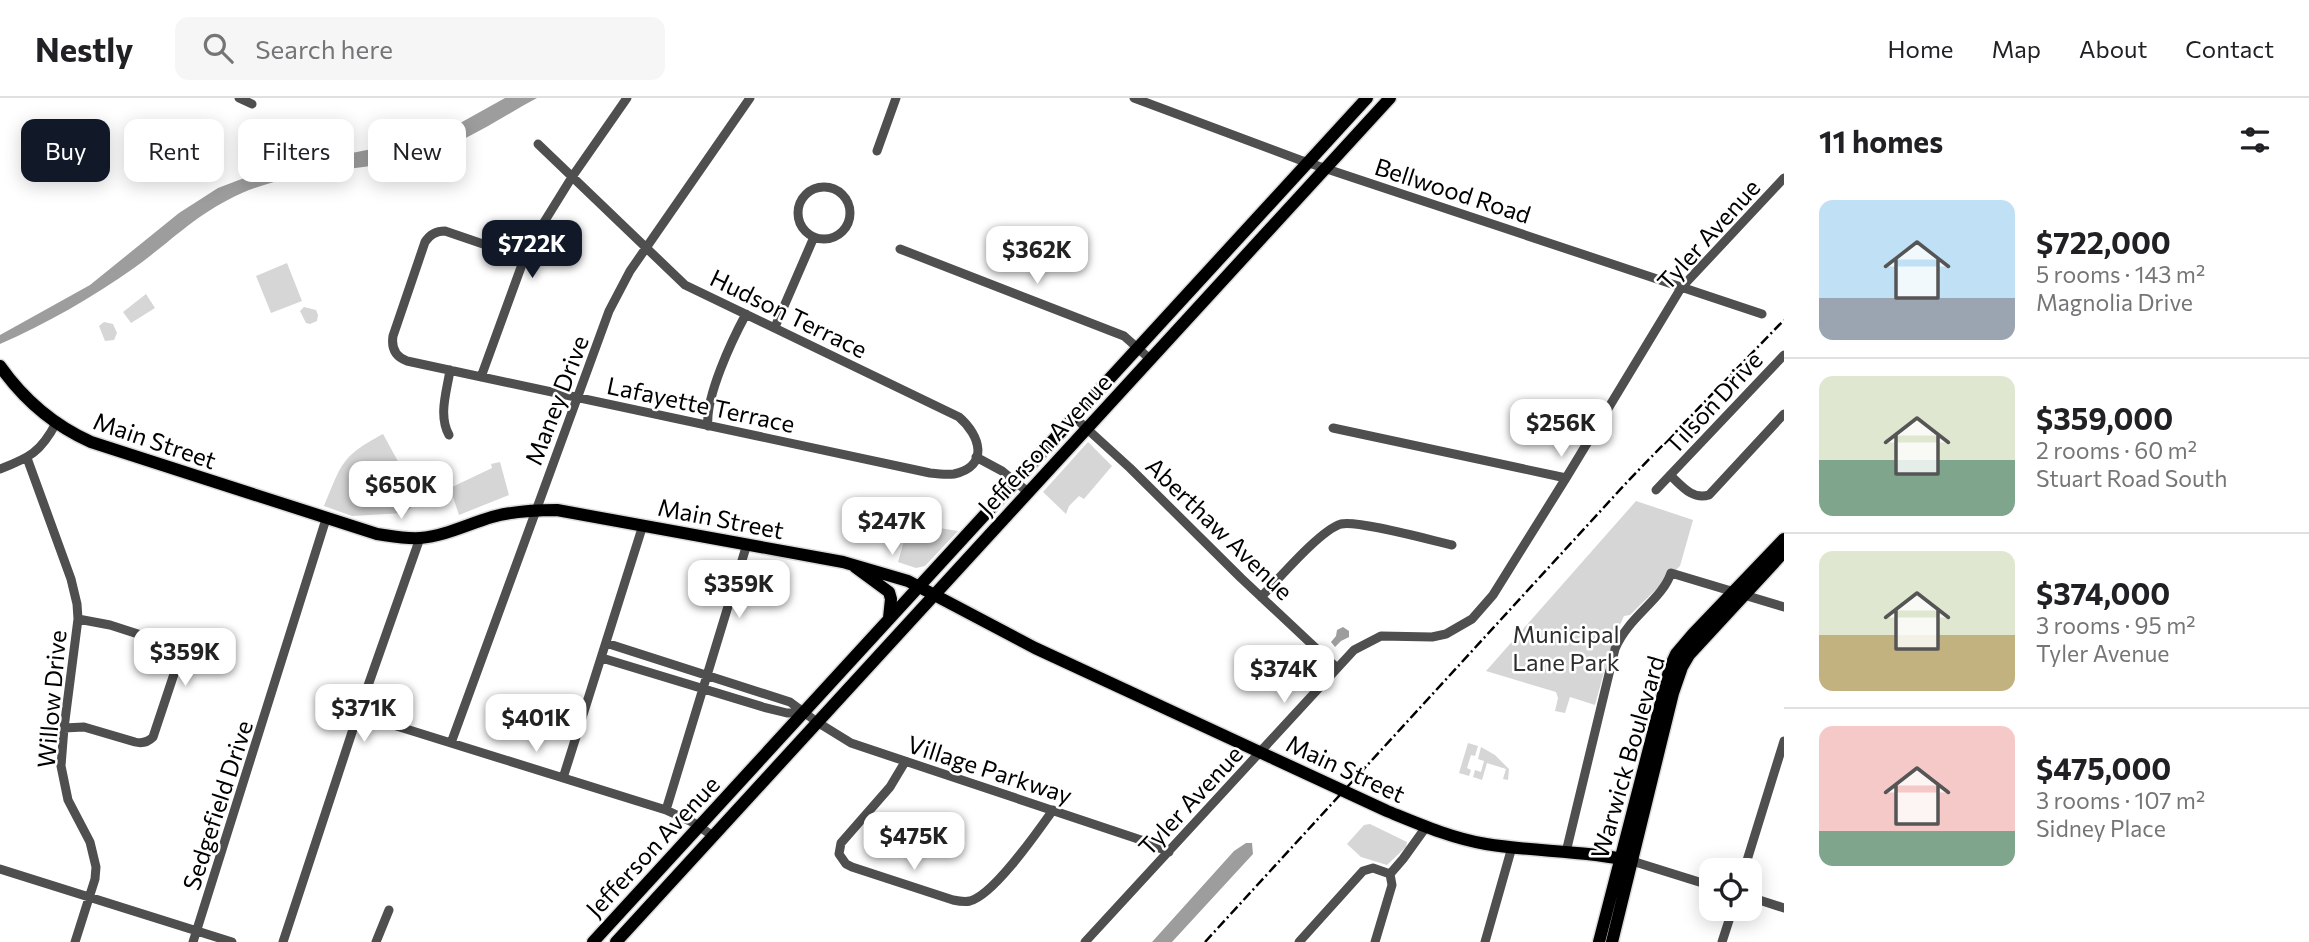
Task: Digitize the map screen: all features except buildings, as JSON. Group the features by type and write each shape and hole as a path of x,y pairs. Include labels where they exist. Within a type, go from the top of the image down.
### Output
{"main road":[{"name":"Jefferson Avenue","path":"593,942 1367,98"},
{"name":"Jefferson Avenue","path":"616,942 1390,98"},
{"name":"Main Street","path":"0,366 36,409 81,438 377,534 420,538 446,533 499,515 535,510 572,511 852,564 900,577 1032,646 1426,827 1465,839 1512,847 1626,860"},
{"name":"Warwick Boulevard","path":"1739,593 1784,539"},
{"name":"Warwick Boulevard","path":"1612,942 1626,860 1670,667 1684,644 1784,552"},
{"path":"852,564 889,592 889,619"},
{"name":"Warwick Boulevard","path":"1599,942 1626,860"}],"street":[{"path":"239,98 252,104"},
{"path":"481,377 524,258 572,177 627,98"},
{"name":"Maney Drive","path":"452,743 609,311 630,271 750,98"},
{"path":"877,151 896,98"},
{"name":"Bellwood Road","path":"1134,98 1308,163 1762,314"},
{"name":"Hudson Terrace","path":"538,144 685,285 959,417 976,438 976,457"},
{"name":"Tyler Avenue","path":"1085,942 1354,650 1381,636 1432,637 1446,634 1472,619 1493,596 1681,288 1784,178"},
{"path":"832,189 846,201 849,221 836,236 821,239 814,237 799,223 800,203 813,190 832,189"},
{"name":"Lafayette Terrace","path":"524,258 445,231 434,232 425,242 394,332 394,350 402,359 930,473 956,474 969,467 976,457"},
{"path":"775,327 814,237"},
{"path":"900,249 1124,336 1150,359"},
{"path":"708,426 709,403 746,314"},
{"name":"Tilson Drive","path":"1656,490 1784,355"},
{"path":"449,435 443,414 450,370"},
{"name":"Tilson Drive","path":"1670,475 1692,494 1703,497 1709,495 1784,414"},
{"name":"Aberthaw Avenue","path":"1074,417 1337,668"},
{"path":"0,469 27,458 44,444 56,424"},
{"path":"1333,428 1566,478"},
{"path":"976,457 1002,471 1028,492"},
{"name":"Willow Drive","path":"27,458 71,579 77,604 78,620 61,766 64,789 95,856 95,879 75,942"},
{"name":"Sedgefield Drive","path":"193,942 326,519"},
{"path":"1261,597 1324,534 1340,524 1360,525 1452,545"},
{"path":"564,778 643,525"},
{"path":"283,942 358,714 420,538"},
{"path":"666,810 747,544"},
{"path":"1566,852 1620,635 1668,582 1671,573 1784,607"},
{"path":"64,728 84,727 140,743 150,740 178,662 176,651 169,644 110,625 78,620"},
{"name":"Village Parkway","path":"606,643 790,702 851,743 1053,810 1169,852"},
{"path":"602,658 787,713 804,712"},
{"path":"738,699 742,687"},
{"path":"358,714 666,810 713,836"},
{"path":"1748,858 1784,741"},
{"path":"905,762 890,787 841,843 839,854 846,864 953,900 970,901 995,883 1024,850 1053,810"},
{"path":"1375,942 1392,885 1390,874 1426,827"},
{"path":"1485,942 1512,847"},
{"name":"Main Street","path":"1626,860 1699,882"},
{"path":"1299,942 1363,871 1373,867 1390,874"},
{"path":"0,869 232,942"},
{"path":"1762,901 1784,908"},
{"path":"376,942 389,910"},
{"path":"1723,942 1729,921"}],"green space":[{"path":"287,263 302,301 271,313 256,276"},
{"path":"146,294 155,308 131,323 123,312"},
{"path":"304,307 316,310 317,321 306,323 300,311"},
{"path":"104,322 113,324 117,333 114,340 105,341 99,326"},
{"path":"383,434 406,476 411,508 404,513 352,516 324,506 344,463 358,449"},
{"path":"1088,442 1112,466 1084,499 1079,496 1069,506 1066,514 1043,492"},
{"path":"500,462 509,495 459,515 450,488 492,468 491,464"},
{"name":"Municipal Lane Park","path":"1636,501 1693,520 1680,566 1630,615 1624,616 1613,640 1595,705 1570,697 1565,713 1555,711 1558,698 1556,692 1486,671"},
{"path":"909,523 958,531 925,566 916,568 898,562"},
{"path":"1468,743 1478,746 1475,756 1471,755 1467,768 1471,770 1469,776 1459,773"},
{"path":"1481,747 1495,755 1509,769 1508,780 1503,779 1506,769 1487,763 1482,780 1473,777 1475,770 1481,772 1484,761 1478,759"},
{"path":"1370,824 1407,842 1406,847 1387,865 1361,857 1347,844 1364,825"}],"shaded area":[{"path":"505,98 537,98 466,138 466,120"},
{"path":"368,150 368,166 354,168 354,153"},
{"path":"238,180 274,182 226,201 198,218 134,268 102,289 52,319 0,344 0,335 90,285 179,213 218,188"},
{"path":"1343,627 1349,631 1349,637 1335,647 1331,642 1337,630"},
{"path":"1246,843 1252,843 1253,854 1172,942 1152,942 1234,851"}],"railway":[{"path":"1205,942 1628,481 1784,320"}]}
